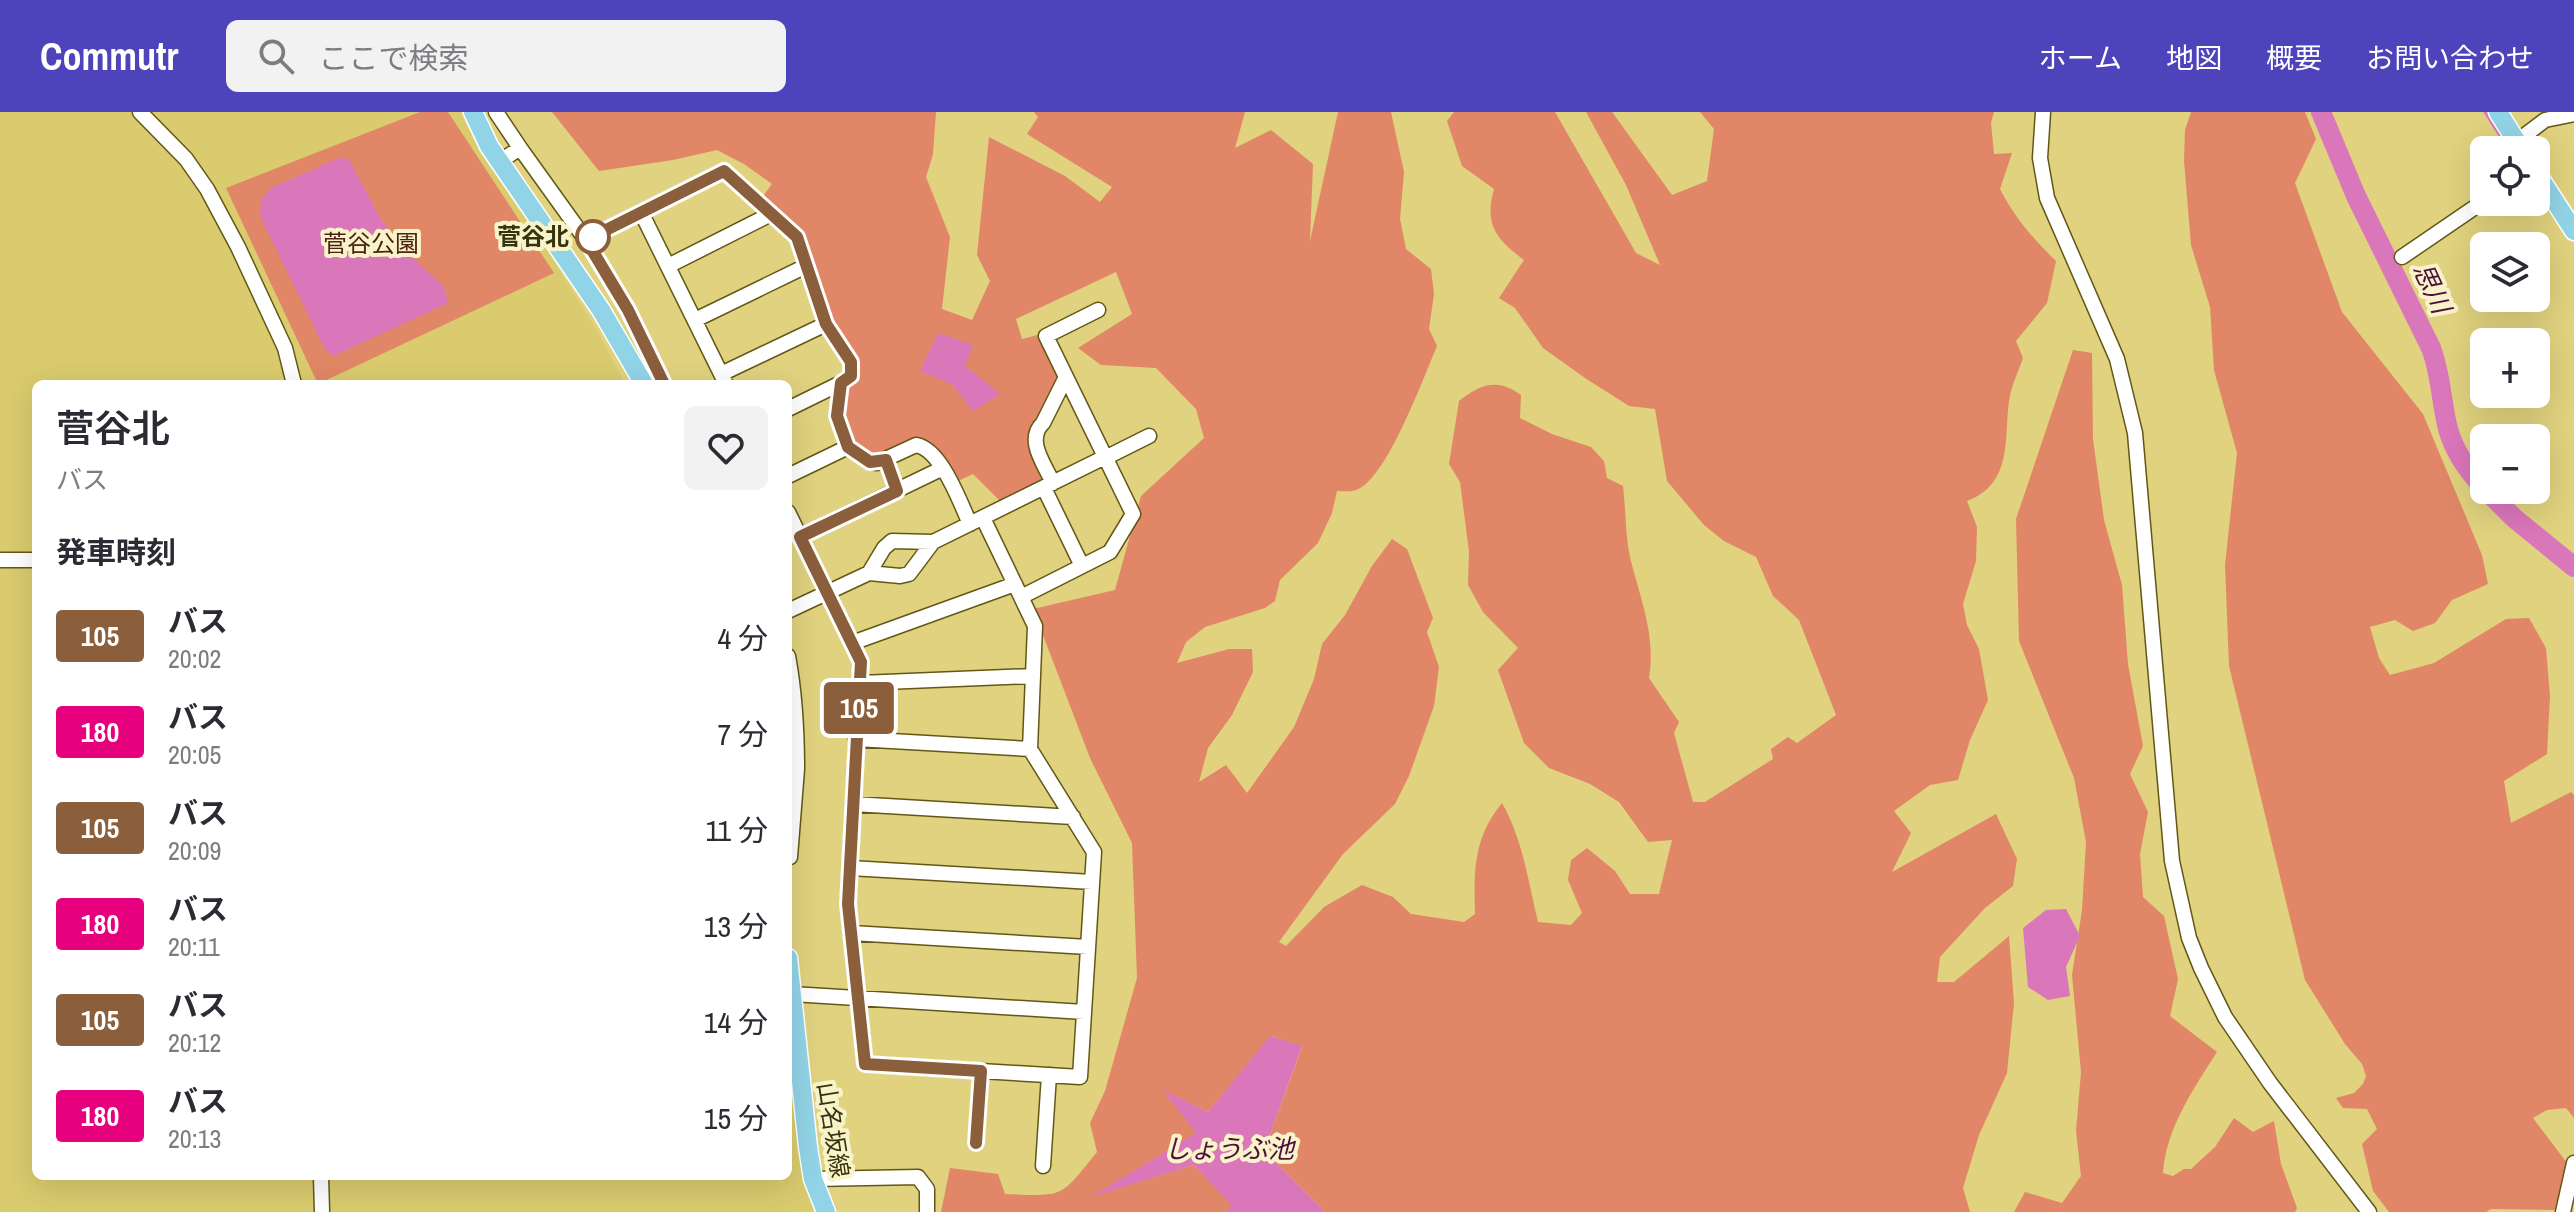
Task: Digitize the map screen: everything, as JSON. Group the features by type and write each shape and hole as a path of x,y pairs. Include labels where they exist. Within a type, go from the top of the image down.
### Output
{"main road":[{"path":"473,112 499,162 601,310 642,380"},
{"path":"2498,112 2513,136"},
{"path":"2550,194 2574,231"},
{"name":"山名坂線","path":"792,994 813,1179 826,1212"}],"street":[{"path":"140,112 186,159 207,189 285,348 293,380"},
{"path":"496,112 586,240 628,310 662,380"},
{"path":"2043,112 2040,158 2047,198 2117,359 2135,433 2172,861 2189,938 2211,991 2232,1028 2369,1212"},
{"path":"2529,136 2545,120 2574,114"},
{"path":"499,162 520,148"},
{"path":"586,240 724,171 797,237 826,324 851,362 851,376 792,407"},
{"path":"2402,257 2470,211"},
{"path":"641,212 724,379 826,324"},
{"path":"668,266 771,214"},
{"path":"695,320 806,266"},
{"path":"852,643 1018,590 1110,552 1133,514 1046,336 1098,310"},
{"path":"1066,377 1036,432 1035,444 1082,566"},
{"path":"792,520 861,662 848,904 865,1064 1080,1077 1094,852 1030,749 1035,626 1018,590 943,468 922,446 916,445 886,460 870,462 848,447 837,416 841,383"},
{"path":"792,609 869,573 909,574 933,542 1149,436"},
{"path":"792,474 848,447"},
{"path":"886,460 897,491"},
{"path":"800,537 943,468"},
{"path":"869,573 884,548 892,541 933,542"},
{"path":"0,560 32,560"},
{"path":"860,683 1033,676"},
{"path":"792,679 795,696 792,848"},
{"path":"856,739 1030,749"},
{"path":"853,804 1073,817"},
{"path":"850,868 1092,882"},
{"path":"851,933 1088,947"},
{"path":"792,994 1084,1012"},
{"path":"976,1143 981,1071"},
{"path":"1043,1166 1049,1075"},
{"path":"2563,1212 2574,1163"},
{"path":"813,1179 918,1177 927,1189 927,1212"},
{"path":"321,1180 322,1212"}],"shaded area":[{"path":"0,112 460,112 481,154 548,252 599,334 623,380 32,380 32,1180 792,1180 792,1052 820,1212 0,1212"}],"green space":[{"name":"菅谷公園","path":"420,112 448,112 554,273 327,380 316,380 226,188"},
{"path":"552,112 936,112 933,154 926,177 950,237 942,309 972,320 990,281 977,255 989,137 1065,176 1100,202 1112,187 1027,134 1038,117 1034,112 1245,112 1235,148 1271,130 1313,164 1310,241 1338,112 1391,112 1404,172 1400,219 1406,249 1431,269 1434,294 1429,329 1437,346 1403,426 1379,468 1368,482 1356,490 1337,491 1332,513 1318,543 1280,580 1275,601 1265,608 1205,627 1186,642 1177,663 1229,649 1252,649 1253,672 1232,715 1208,748 1199,782 1226,765 1247,793 1294,727 1314,679 1322,644 1345,615 1372,566 1392,539 1407,549 1433,618 1427,632 1439,667 1434,706 1409,776 1395,804 1343,854 1279,942 1286,946 1324,907 1362,885 1393,897 1411,914 1464,922 1475,914 1475,869 1480,842 1502,803 1520,846 1538,922 1571,925 1582,913 1568,880 1571,860 1587,848 1615,871 1630,894 1659,894 1672,840 1648,842 1619,802 1590,784 1549,768 1524,743 1498,670 1518,648 1483,612 1468,585 1469,552 1460,482 1449,464 1459,401 1482,387 1504,386 1521,395 1520,418 1552,434 1591,447 1604,461 1607,478 1623,486 1629,552 1649,633 1649,678 1679,722 1674,733 1693,802 1705,802 1773,759 1771,749 1788,737 1797,743 1836,715 1799,620 1773,596 1756,557 1724,541 1704,525 1667,481 1655,409 1629,406 1585,378 1543,348 1515,308 1499,298 1524,260 1506,245 1495,230 1491,212 1494,189 1462,166 1447,121 1454,112 1555,112 1636,253 1660,265 1626,185 1586,112 1612,112 1672,195 1707,181 1714,129 1700,112 1994,112 1991,123 1994,154 2012,153 2000,189 2025,228 2056,261 2047,303 2016,341 2023,358 2010,396 2006,444 1999,472 1982,493 1967,501 1977,527 1976,561 1963,604 1967,625 1979,649 1988,700 1970,740 1958,780 1930,785 1894,811 1911,833 1892,872 1996,814 2017,859 2013,886 1985,908 1940,957 1937,982 1954,982 2009,936 2014,1003 2007,1073 1979,1135 1963,1188 1970,1212 1325,1212 1264,1151 1302,1047 1271,1036 1208,1112 1165,1092 1197,1133 1095,1195 1194,1165 1233,1206 1225,1212 941,1212 950,1168 998,1174 1005,1194 1050,1194 1075,1179 1097,1152 1090,1123 1105,1091 1137,978 1132,843 1090,758 1033,609 1115,590 1141,496 1204,438 1196,409 1156,368 1101,365 1078,348 1132,314 1116,272 1016,319 1022,339 1041,334 1060,372 1060,382 1041,421 1045,482 1002,503 973,474 956,482 924,442 872,458 852,438 844,420 844,391 856,376 832,325 801,236 761,199 772,184 717,150 599,171"},
{"path":"2191,112 2305,112 2316,139 2295,183 2342,312 2423,414 2482,555 2488,584 2452,600 2435,623 2413,631 2395,620 2370,627 2379,658 2390,675 2434,663 2506,619 2529,618 2546,648 2550,696 2547,754 2504,781 2511,823 2571,792 2574,795 2574,1118 2566,1108 2547,1110 2533,1118 2567,1163 2555,1210 2389,1212 2373,1191 2362,1144 2377,1129 2367,1109 2343,1108 2336,1098 2354,1093 2366,1076 2362,1064 2345,1044 2305,980 2229,666 2225,565 2237,453 2214,370 2210,307 2191,245 2184,161 2185,130"},
{"path":"2073,350 2092,353 2093,439 2104,520 2122,585 2128,664 2143,746 2130,774 2148,812 2140,854 2143,897 2164,916 2178,979 2170,1016 2217,1052 2175,1124 2163,1173 2173,1176 2184,1169 2191,1169 2215,1147 2234,1118 2253,1132 2274,1121 2281,1164 2297,1208 2295,1212 2014,1212 2025,1192 2062,1203 2081,1176 2076,1131 2081,1072 2072,975 2082,910 2086,842 2074,778 2019,641 2016,519"}],"water":[{"path":"339,158 349,159 381,220 410,255 444,287 448,303 333,356 325,349 260,216 261,200 271,188"},
{"path":"938,333 973,345 965,366 1000,394 973,411 952,384 920,371"},
{"path":"2066,909 2080,936 2066,967 2070,996 2048,1000 2028,987 2023,928 2046,910"},
{"name":"しょうぶ池","path":"1270,1036 1302,1046 1264,1151 1325,1212 1225,1212 1232,1206 1194,1165 1091,1197 1196,1133 1163,1090 1208,1112"}],"waterway":[{"name":"思川","path":"2321,112 2356,196 2431,348 2448,429 2470,470"},
{"path":"2485,112 2500,136"},
{"name":"思川","path":"2500,504 2574,567"}],"bus line":[{"name":"105","path":"662,380 628,310 586,240 724,171 797,237 826,324 851,362 851,376 841,383 837,416 847,437 848,447 870,462 886,460 897,491 800,537 861,662 848,904 865,1064 981,1071 976,1143"}],"place":[{"name":"菅谷北","path":"593,237"}]}
